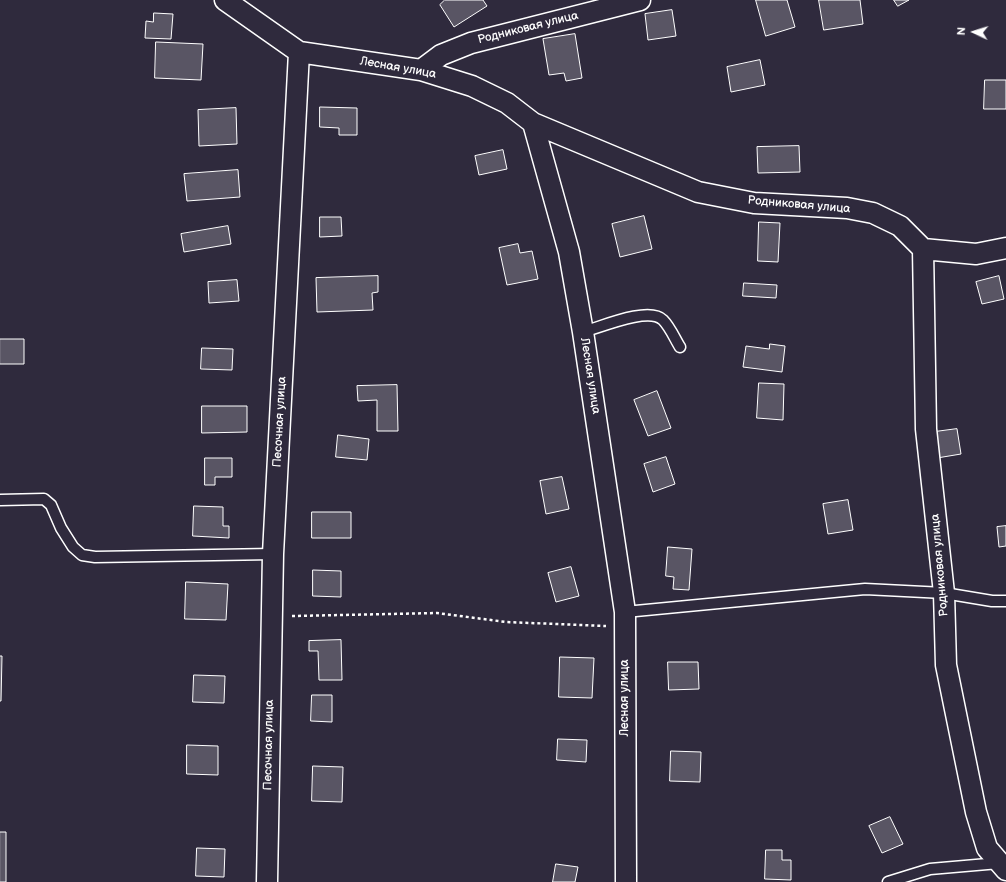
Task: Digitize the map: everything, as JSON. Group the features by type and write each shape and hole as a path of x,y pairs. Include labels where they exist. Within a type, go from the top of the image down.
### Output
{"street":[{"path":"225,0 299,52"},
{"name":"Родниковая улица","path":"421,70 441,55 471,43 640,0"},
{"name":"Лесная улица","path":"299,52 421,70 472,86 507,103 533,123 570,252 625,620 626,882"},
{"name":"Песочная улица","path":"267,882 274,554 299,52"},
{"name":"Родниковая улица","path":"533,123 698,192 754,203 847,208 873,212 900,226 923,249 926,429 944,593 946,665 976,812 986,848 1003,867"},
{"path":"923,249 976,254 1006,248"}],"lane":[{"path":"583,332 643,315 654,315 663,320 680,347"},
{"path":"0,500 44,499 51,505 60,528 73,547 82,555 95,557 274,554"},
{"path":"625,620 865,590 944,593 992,601 1006,601"},
{"path":"888,882 930,868 1003,867"}],"path":[{"path":"272,617 437,613 506,622 625,620"}],"building":[{"path":"445,0 483,0 487,6 454,27 440,5"},
{"path":"756,0 787,0 795,27 766,36"},
{"path":"819,0 860,0 863,24 824,30"},
{"path":"894,0 909,0 898,6"},
{"path":"672,10 676,36 648,40 645,14"},
{"path":"154,13 173,14 171,39 145,38 146,21 153,22"},
{"path":"575,34 582,78 566,81 564,73 549,75 543,39"},
{"path":"156,42 203,44 201,80 155,78"},
{"path":"760,60 765,85 731,92 727,67"},
{"path":"985,80 1006,80 1006,109 984,109"},
{"path":"320,107 357,108 357,135 339,135 339,128 320,127"},
{"path":"236,108 237,144 199,146 198,110"},
{"path":"799,146 800,172 758,173 757,147"},
{"path":"503,150 507,169 479,175 475,156"},
{"path":"238,170 240,197 187,201 184,174"},
{"path":"644,216 652,249 620,257 612,224"},
{"path":"320,217 341,217 342,236 320,237"},
{"path":"759,222 780,223 778,262 758,261"},
{"path":"228,226 231,244 184,252 181,234"},
{"path":"518,244 520,253 532,251 538,279 507,285 499,248"},
{"path":"378,276 378,292 372,293 373,310 317,312 316,278"},
{"path":"999,276 1004,299 982,304 976,282"},
{"path":"237,280 239,301 209,303 208,282"},
{"path":"744,283 777,285 776,298 743,296"},
{"path":"0,339 24,339 24,364 0,364"},
{"path":"770,344 785,346 782,372 743,367 746,346 769,349"},
{"path":"202,348 233,349 232,370 201,369"},
{"path":"759,383 784,384 783,420 757,418"},
{"path":"397,385 398,431 377,431 377,400 358,401 357,386"},
{"path":"657,391 671,428 648,436 634,400"},
{"path":"202,406 247,406 247,432 202,433"},
{"path":"957,429 961,454 931,459 927,433"},
{"path":"338,435 369,439 367,460 336,457"},
{"path":"666,457 675,484 653,492 644,464"},
{"path":"205,458 232,458 232,477 215,477 215,485 205,485"},
{"path":"562,477 569,509 546,514 540,481"},
{"path":"848,500 853,530 828,534 823,504"},
{"path":"194,506 223,507 223,526 229,526 229,538 193,536"},
{"path":"312,512 351,512 351,538 312,538"},
{"path":"1006,526 1006,546 999,547 997,527"},
{"path":"668,547 692,549 689,590 673,589 674,577 666,576"},
{"path":"571,567 579,596 556,602 548,573"},
{"path":"313,570 341,571 341,597 313,596"},
{"path":"186,582 228,584 226,620 185,619"},
{"path":"341,640 342,680 319,680 318,651 309,651 309,641"},
{"path":"0,656 2,656 1,701 0,701"},
{"path":"560,657 594,658 592,698 559,697"},
{"path":"668,662 698,662 699,689 669,690"},
{"path":"194,675 225,676 224,703 193,702"},
{"path":"312,695 332,695 332,722 311,721"},
{"path":"558,739 587,740 586,762 557,760"},
{"path":"187,745 218,746 218,775 187,774"},
{"path":"671,751 701,752 700,782 670,781"},
{"path":"313,766 343,767 342,802 312,801"},
{"path":"890,817 903,844 882,853 869,826"},
{"path":"0,832 6,832 6,882 0,882"},
{"path":"197,848 225,849 224,877 196,876"},
{"path":"766,850 782,850 782,860 791,860 791,880 765,879"},
{"path":"556,864 578,867 575,882 553,882"}]}
